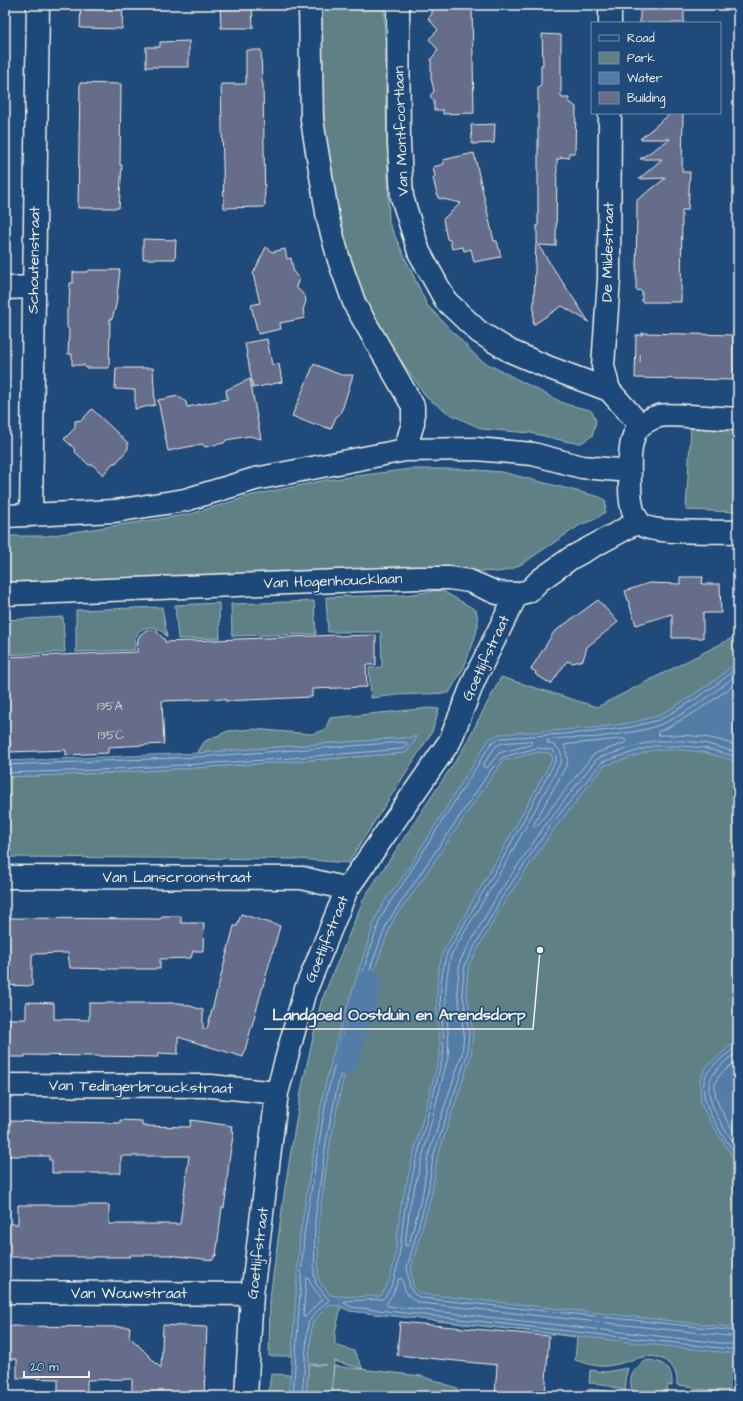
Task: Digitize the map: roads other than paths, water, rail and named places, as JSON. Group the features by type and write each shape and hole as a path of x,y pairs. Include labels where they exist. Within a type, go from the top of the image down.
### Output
{"street":[{"name":"Schoutenstraat","path":"31,515 38,5"},
{"path":"310,5 312,120 328,219 338,260 355,305 414,406 413,423 404,450"},
{"name":"Van Montfoortlaan","path":"398,5 402,197 419,252 446,301 479,332 510,351 609,390 640,425"},
{"path":"610,5 610,22"},
{"name":"De Mildestraat","path":"609,390 603,366 609,279 610,114"},
{"path":"5,288 34,287"},
{"path":"738,419 659,416 640,425 636,431 631,448 630,471 630,499 638,522 645,527 654,529 738,532"},
{"path":"5,516 115,511 185,500 255,479 404,450 476,450 533,454 582,467 630,471"},
{"name":"Van Hogenhoucklaan","path":"5,594 449,578 469,581 497,593 517,594 529,591 540,580 571,558 638,522"},
{"name":"Goetlijfstraat","path":"246,1396 252,1294 277,1093 304,994 347,889 450,741 474,678 517,594"},
{"name":"Van Lanscroonstraat","path":"5,877 302,878 347,889"},
{"name":"Van Tedingerbrouckstraat","path":"5,1085 211,1086 277,1093"},
{"name":"Van Wouwstraat","path":"5,1292 252,1294"}],"water":[{"path":"738,661 738,764 729,759 703,752 653,750 604,766 554,829 505,901 469,965 466,990 473,1033 471,1056 437,1158 432,1193 411,1268 413,1286 422,1294 738,1328 738,1354 350,1311 340,1306 329,1305 312,1324 306,1396 289,1396 300,1234 323,1094 339,1032 376,917 386,899 401,880 489,739 500,734 593,728 630,723 658,716 689,698 717,679","holes":["538,752 550,753 553,758 499,856 443,952 439,968 437,991 440,1055 402,1202 394,1263 387,1286 381,1296 349,1297 331,1295 319,1281 318,1275 319,1220 330,1143 341,1089 358,1023 376,965 391,925 395,917 503,761"]},
{"path":"417,737 406,753 256,764 5,777 5,761 197,753"},
{"path":"738,1039 738,1165 711,1123 701,1104 700,1080 707,1066"}],"waterway":[{"path":"346,1064 370,981"}],"place":[{"name":"Landgoed Oostduin en Arendsdorp","path":"540,950"}]}
